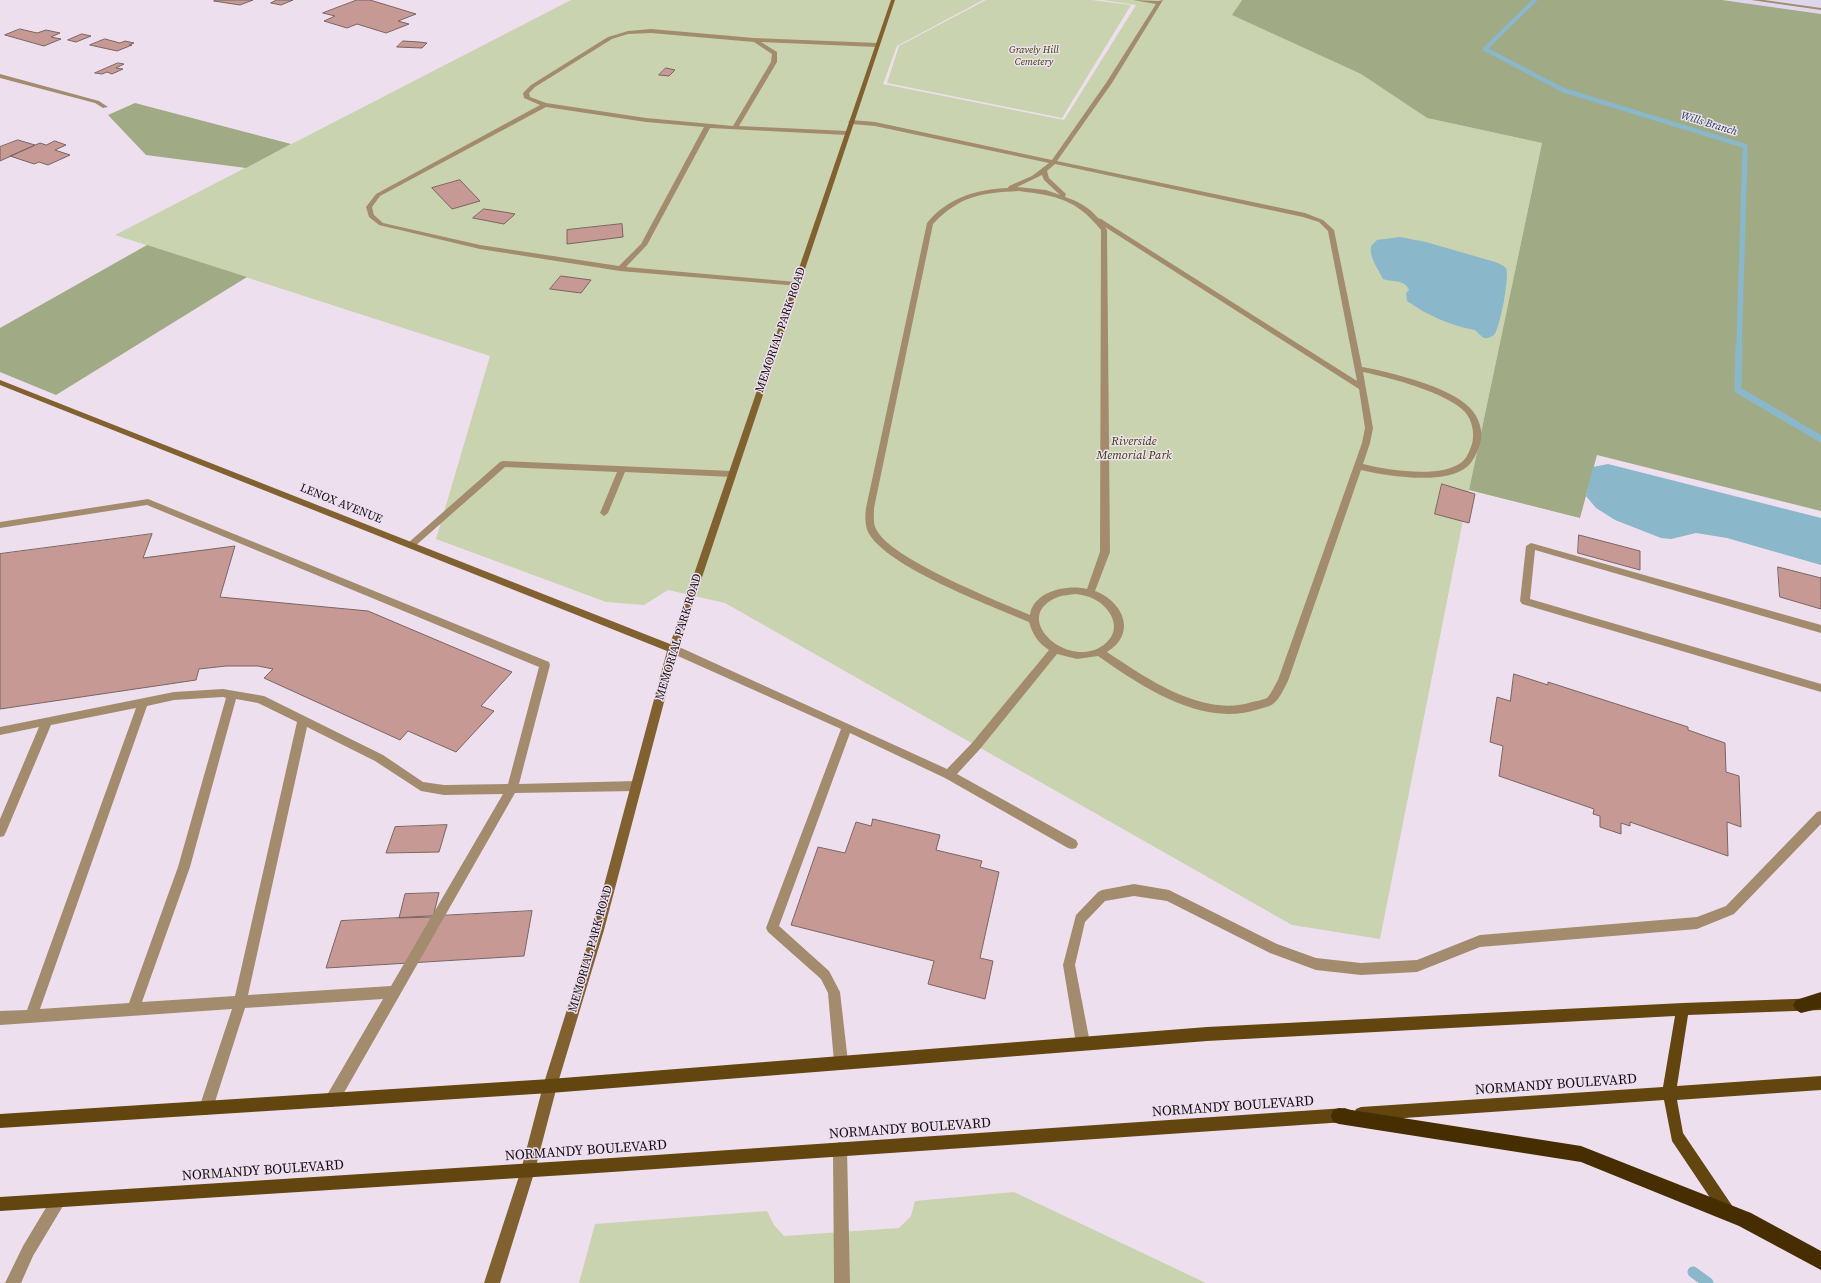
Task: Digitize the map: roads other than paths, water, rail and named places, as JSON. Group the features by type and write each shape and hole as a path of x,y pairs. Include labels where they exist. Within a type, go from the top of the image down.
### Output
{"highway":[{"path":"1800,1005 1821,1000"},
{"path":"1339,1116 1581,1154 1745,1219 1821,1261"}],"main road":[{"path":"0,1121 550,1086 1207,1034 1683,1009 1821,1004"},
{"path":"1683,1009 1669,1093 1678,1136 1728,1212"},
{"name":"NORMANDY BOULEVARD","path":"0,1204 1339,1116 1821,1082"}],"street":[{"name":"MEMORIAL PARK ROAD","path":"492,1283 528,1170 550,1086 598,930 673,649 893,0"},
{"path":"1033,620 953,585 900,557 881,544 873,532 869,522 870,508 930,223 935,214 954,201 971,195 1000,190 1032,179 1044,171 1109,83 1160,2 1135,0"},
{"path":"1753,0 1821,9"},
{"path":"847,133 735,128 646,120 545,105 527,98 526,93 533,86 610,38 651,31 754,40 877,45"},
{"path":"735,128 774,62 775,53 754,40"},
{"path":"0,76 97,102 105,107"},
{"path":"545,105 378,196 368,207 371,216 381,224 480,248 644,272 796,284"},
{"path":"851,122 875,124 1305,215 1321,222 1331,230 1360,369 1369,428 1358,466 1283,682 1270,701 1245,709 1224,711 1197,705 1169,694 1138,678 1099,652"},
{"path":"620,269 644,245 708,126"},
{"path":"1044,171 1046,178 1068,199 1363,388"},
{"path":"1000,190 1031,190 1068,199"},
{"path":"1090,593 1105,552 1104,230 1099,220"},
{"path":"1358,466 1392,474 1426,476 1455,470 1467,463 1476,443 1476,423 1466,408 1444,395 1380,372 1360,369"},
{"name":"LENOX AVENUE","path":"0,382 673,649"},
{"path":"411,545 502,464 732,474"},
{"path":"604,513 622,469"},
{"path":"0,524 148,502 545,665 512,788 332,1100"},
{"path":"1821,629 1531,546 1524,601 1821,688"},
{"path":"1076,590 1090,593 1102,598 1112,606 1118,616 1120,626 1118,637 1110,646 1099,652 1085,655 1070,654 1055,650 1044,641 1036,631 1033,620 1035,610 1041,601 1050,595 1063,591 1076,590"},
{"path":"673,649 847,727 948,775 1072,844"},
{"path":"948,775 976,746 1055,650"},
{"path":"0,731 174,696 223,694 260,699 379,758 421,786 444,790 636,786"},
{"path":"133,1010 184,867 232,695"},
{"path":"31,1016 143,702"},
{"path":"206,1108 240,1003 303,721"},
{"path":"0,832 47,722"},
{"path":"840,1062 834,992 825,975 772,928 847,727"},
{"path":"1083,1043 1070,965 1080,919 1102,896 1134,890 1169,896 1274,949 1316,964 1361,969 1417,966 1480,941 1697,922 1730,910 1821,816"},
{"path":"0,1018 394,992"},
{"path":"840,1149 842,1283"},
{"path":"13,1283 28,1251 58,1201"}],"water":[{"path":"1400,237 1426,242 1495,262 1506,268 1507,281 1504,302 1499,323 1494,335 1485,338 1475,330 1448,323 1423,311 1407,301 1406,293 1409,290 1407,286 1401,282 1383,279 1371,255 1371,246 1377,240"},
{"path":"1608,464 1821,518 1821,565 1727,538 1696,533 1671,539 1661,538 1615,520 1596,508 1586,496 1593,467"}],"waterway":[{"name":"Wills Branch","path":"1535,0 1485,49 1563,90 1745,146 1745,153"},
{"name":"Wills Branch","path":"1739,347 1745,153"},
{"name":"Wills Branch","path":"1739,346 1738,390 1821,439"},
{"path":"1693,1272 1708,1283"}],"park label":[{"name":"Gravely Hill Cemetery","path":"1034,56"},
{"name":"Riverside Memorial Park","path":"1134,449"}]}
